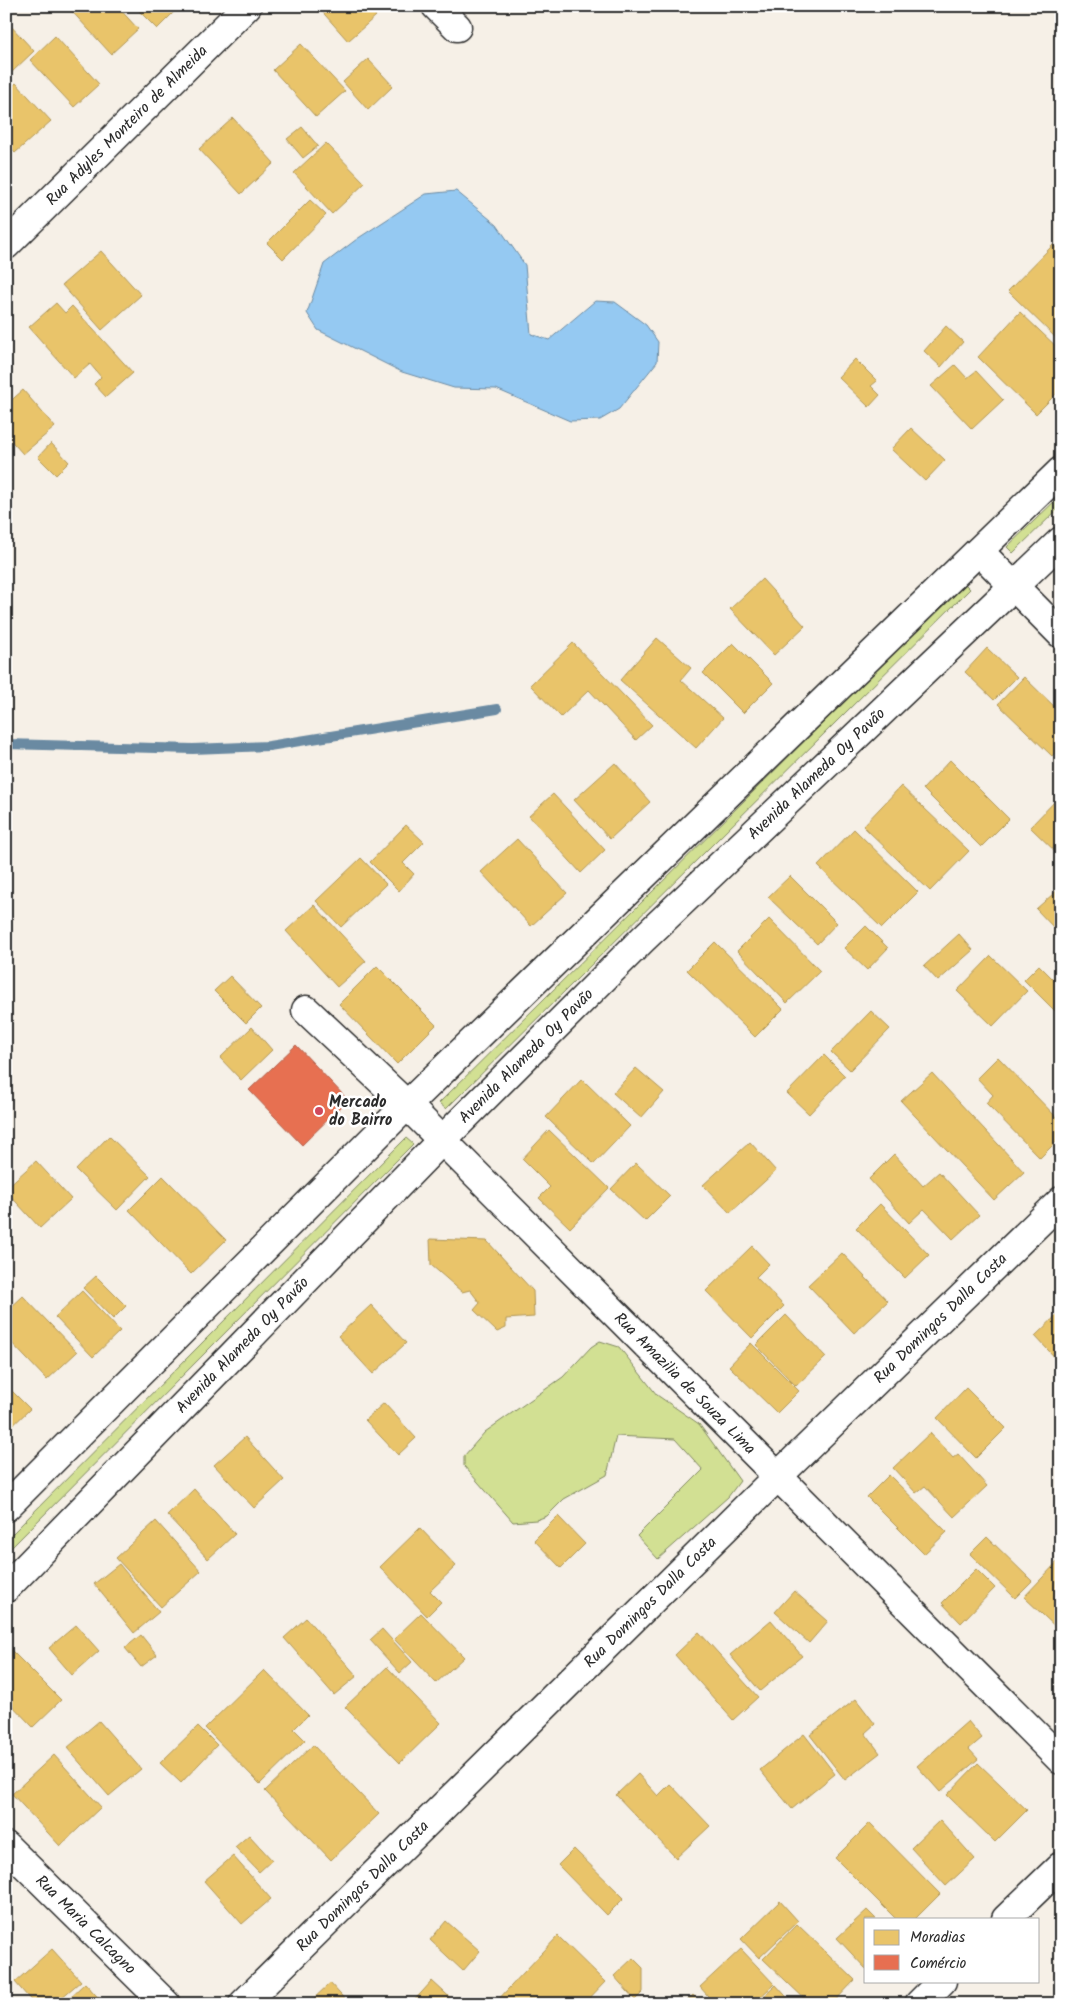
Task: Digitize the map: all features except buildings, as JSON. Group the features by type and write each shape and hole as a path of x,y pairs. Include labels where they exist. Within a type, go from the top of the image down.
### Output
{"street":[{"name":"Rua Adyles Monteiro de Almeida","path":"6,244 247,6"},
{"path":"436,6 457,27"},
{"path":"6,1507 407,1105 1061,471"},
{"name":"Avenida Alameda Oy Pavão","path":"6,1588 442,1140 643,939 1061,541"},
{"path":"979,551 1061,634"},
{"name":"Rua Amazilia de Souza Lima","path":"306,1010 407,1105 1061,1760"},
{"name":"Rua Domingos Dalla Costa","path":"243,2004 778,1476 1061,1201"},
{"name":"Rua Maria Calcagno","path":"6,1846 166,2004"},
{"path":"1007,1918 1061,1866"},
{"path":"919,2004 941,1982"}],"green space":[{"path":"1061,495 1061,506 1013,553 1007,547"},
{"path":"964,583 970,589 446,1109 439,1103"},
{"path":"406,1138 413,1144 6,1553 6,1540"},
{"path":"600,1341 619,1347 657,1395 699,1424 740,1481 728,1497 658,1559 637,1536 703,1470 675,1439 616,1436 607,1475 564,1499 547,1516 536,1520 513,1522 464,1466 464,1456 485,1432 563,1377 591,1347"}],"water":[{"path":"456,191 497,225 525,265 531,334 549,340 595,301 615,302 646,325 658,342 657,362 619,409 600,420 570,421 496,389 454,388 402,372 318,330 307,313 324,264 357,239 426,194"}],"waterway":[{"path":"6,744 193,749 269,746 497,709"}],"place":[{"name":"Mercado do Bairro","path":"319,1111"}]}
